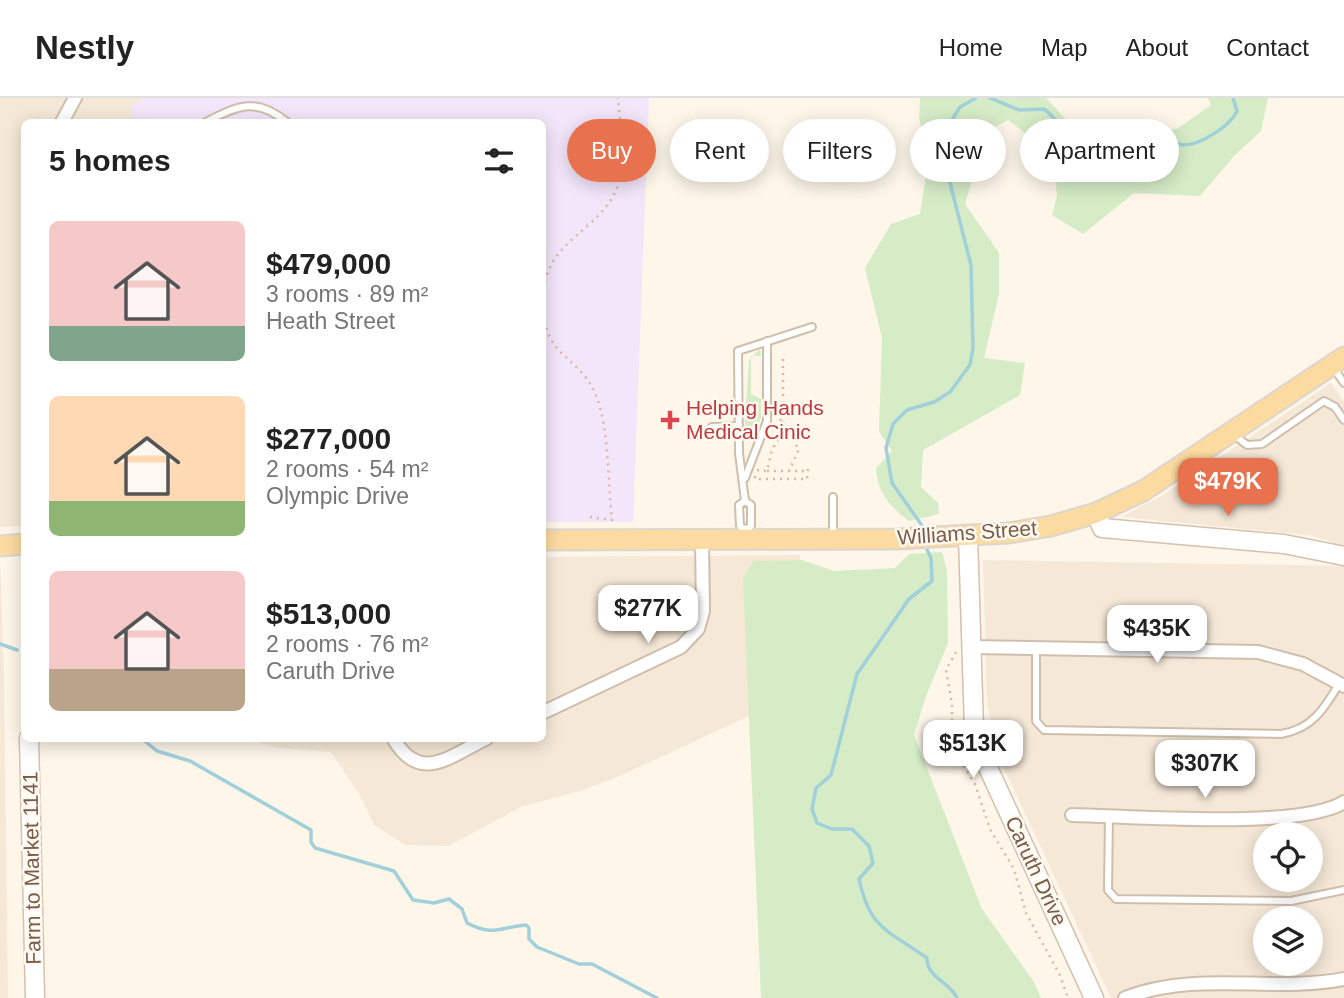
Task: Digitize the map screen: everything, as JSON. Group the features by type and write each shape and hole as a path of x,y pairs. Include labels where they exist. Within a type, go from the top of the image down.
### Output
{"main road":[{"name":"Williams Street","path":"546,540 702,540 746,535 833,539 946,537 1051,526 1096,513 1143,491 1338,361"},
{"path":"0,546 21,544"}],"street":[{"path":"64,119 75,98"},
{"path":"1096,513 1102,528 1284,544 1344,556"},
{"name":"Caruth Drive","path":"968,536 972,707 979,748 1094,998"},
{"path":"546,711 681,647 698,629 704,611 702,540"},
{"path":"970,647 1258,652 1303,664 1342,685"},
{"name":"Farm to Market 1141","path":"29,742 35,998"},
{"path":"396,742 412,763 434,764 479,742"},
{"path":"1072,815 1283,818 1333,809 1344,802"},
{"path":"1125,998 1168,992 1293,985 1344,979"}],"lane":[{"path":"212,119 242,103 254,101 271,106 285,119"},
{"path":"745,504 751,526 746,535 740,526 745,504 745,479 739,426 738,351 812,327"},
{"path":"745,479 767,421 767,341"},
{"path":"1338,361 1344,383"},
{"path":"1232,432 1247,445 1262,444 1324,401 1335,407 1344,420"},
{"path":"712,427 739,426"},
{"path":"833,497 833,539"},
{"path":"1037,647 1036,720 1044,730 1281,734 1299,730 1313,721 1342,685"},
{"path":"1109,816 1108,890 1116,899 1291,901 1344,890"}],"path":[{"path":"546,278 555,257 604,209 616,188 622,155 618,98"},
{"path":"546,328 552,342 593,389 600,405 612,520 590,517"},
{"path":"783,359 783,427 799,449 789,471"},
{"path":"767,471 772,450 782,433 774,426 784,416"},
{"path":"758,469 767,471 808,470 807,478 755,479 758,469"}],"shaded area":[{"path":"0,98 145,98 132,105 132,119 21,119 21,526 0,527"},
{"path":"145,98 649,98 648,119 567,119 567,182 646,182 633,522 546,522 546,119 132,119 132,105"},
{"path":"1331,383 1344,402 1344,546 1310,535 1121,517 1163,495"},
{"path":"800,555 796,621 908,642 622,775 580,791 523,806 448,846 406,845 374,825 361,797 331,752 277,748 257,742 546,742 546,557"},
{"path":"983,560 1344,566 1344,998 1111,998 998,755 987,704"},
{"path":"0,561 4,672 8,998 0,998"}],"green space":[{"path":"920,98 1046,98 1065,119 1020,119 1020,129 1006,119 919,118"},
{"path":"1208,98 1268,98 1261,131 1235,155 1200,196 1134,193 1083,234 1052,215 1057,196 1056,182 1179,182 1179,128 1211,105"},
{"path":"925,182 971,182 965,204 999,253 999,294 984,358 1025,363 1020,395 923,450 921,487 938,503 939,514 909,521 886,498 877,477 876,468 892,451 879,432 882,338 865,268 891,224 920,214"},
{"path":"751,358 751,394 761,399 761,418 752,437 748,439 745,423"},
{"path":"942,552 947,571 948,643 926,696 914,735 982,909 1034,982 1041,998 761,998 743,578 753,561 802,560 834,571 895,568 909,554"}],"waterway":[{"path":"923,532 923,527 892,483 886,448 893,424 907,410 934,402 950,392 970,365 973,348 971,265 939,140 960,107 976,98"},
{"path":"990,98 1019,110 1044,109 1064,129 1083,136 1154,132 1183,145 1198,142 1228,123 1237,111 1233,98"},
{"path":"924,543 931,558 932,581 909,599 857,674 831,775 816,788 812,809 817,823 832,829 852,829 869,846 873,863 859,879 869,909 882,927 927,958 930,970 957,998"},
{"path":"0,644 17,650"},
{"path":"146,742 157,751 190,761 311,830 311,842 315,848 394,871 413,900 434,903 449,899 462,909 467,923 484,930 526,925 529,928 529,939 537,947 579,964 592,964 657,998"}],"place":[{"name":"Helping Hands Medical Cinic","path":"670,420"}]}
